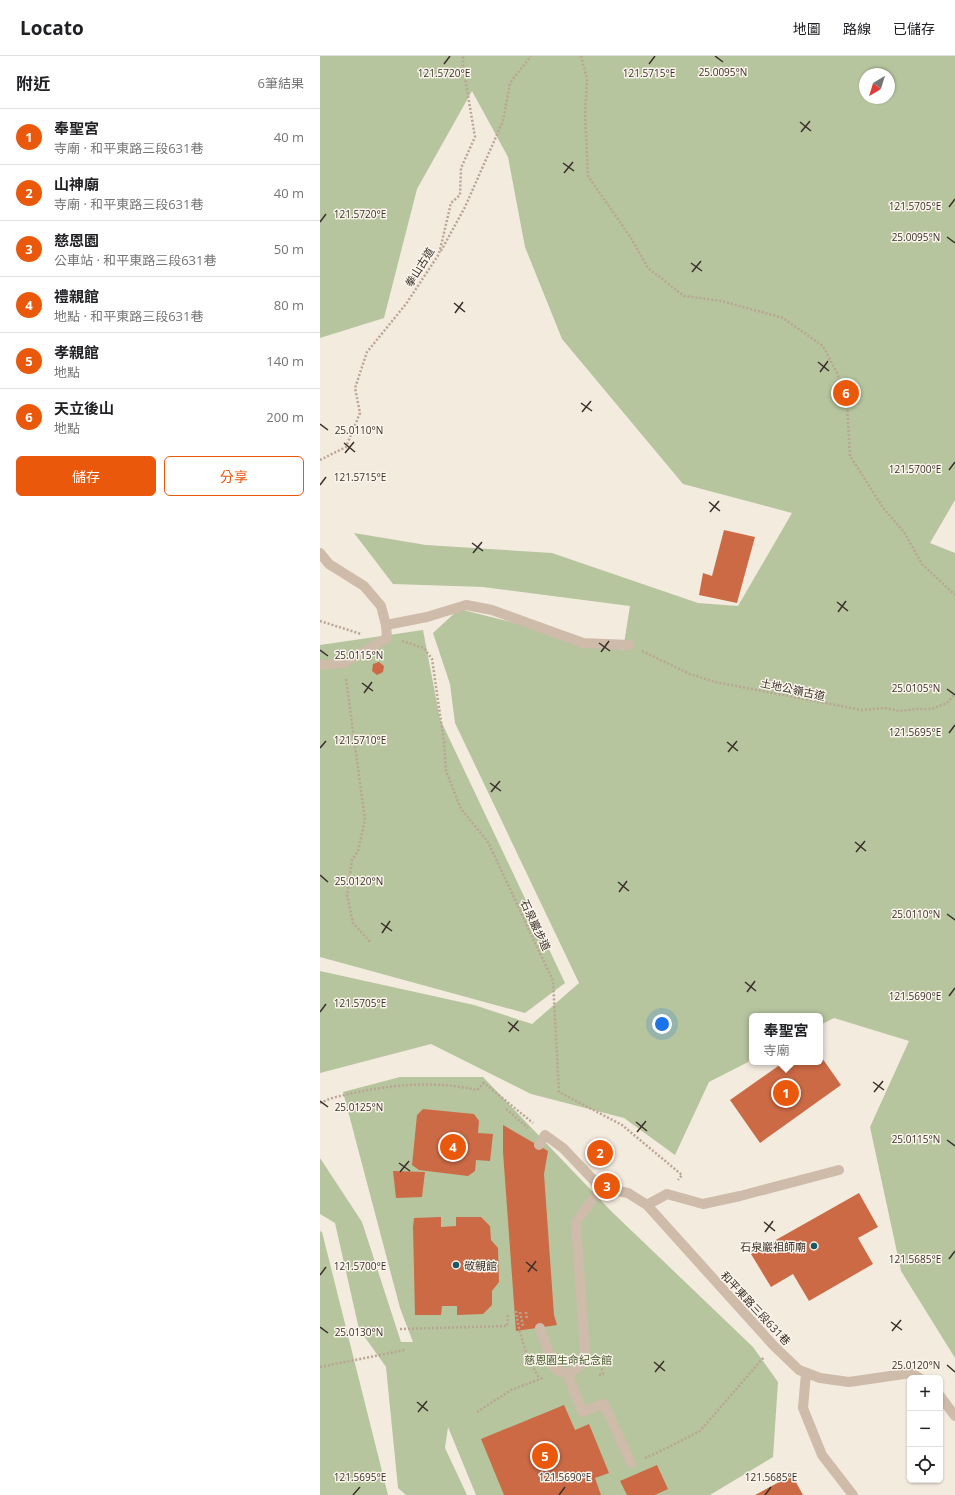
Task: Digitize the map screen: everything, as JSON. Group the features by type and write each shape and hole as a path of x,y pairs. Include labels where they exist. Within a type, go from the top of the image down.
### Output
{"street":[{"path":"320,553 329,564 364,586 381,606 386,625 387,638 344,663 320,665"},
{"path":"386,625 427,617 466,605 492,610 583,643 629,645"},
{"path":"539,1145 544,1135 563,1148 601,1188 576,1222 584,1352 580,1366 568,1374"},
{"path":"647,1205 667,1194 702,1204 740,1196 840,1170"},
{"name":"和平東路三段631巷","path":"601,1188 628,1193 647,1205 774,1346 799,1370 820,1378 849,1382 911,1373 915,1375"},
{"path":"540,1328 553,1366 559,1371 568,1374"},
{"path":"806,1373 802,1408 822,1455 853,1495"},
{"path":"568,1374 582,1412 604,1404 631,1463"},
{"path":"943,1400 955,1416"}],"path":[{"name":"拳山古道","path":"320,460 346,447 360,412 355,388 367,352 406,304 440,254 451,203 460,195 461,168 475,137 463,66 463,56"},
{"path":"440,254 465,207 503,121 510,83 531,56"},
{"path":"581,56 587,78 585,114 588,176 631,238 648,268 684,296 722,301 784,318 823,346 838,375 847,404 850,456 884,509 904,532 922,564 955,595"},
{"path":"320,621 356,634 387,638"},
{"name":"石泉巖步道","path":"387,638 424,648 432,659 444,742 446,771 461,809 488,842 553,981 559,1092 622,1125 682,1175 667,1194"},
{"name":"土地公嶺古道","path":"629,645 690,674 715,682 862,710 885,708 899,711 917,709 931,710 947,703 955,694"},
{"path":"344,663 365,820 358,852 352,860 347,895 353,923 371,944"},
{"path":"320,1103 330,1098 392,1086 424,1084 462,1086 477,1090 484,1083 534,1122"},
{"path":"506,1110 528,1128"},
{"path":"516,1311 518,1327 534,1370 540,1379"},
{"path":"400,1329 507,1326 508,1315"},
{"path":"631,1463 663,1450 700,1431 774,1346"},
{"path":"320,1367 405,1350"},
{"path":"599,1375 603,1374 600,1358 603,1354"},
{"path":"477,1412 511,1390 545,1378"}],"green space":[{"path":"320,56 955,56 955,500 930,543 955,553 955,1358 901,1271 870,1127 909,1041 834,1018 823,1024 823,1013 749,1013 749,1062 709,1082 675,1155 624,1118 531,1094 431,1044 320,1073 320,971 474,1005 532,1024 579,983 455,723 450,684 433,633 459,609 623,650 630,606 483,587 393,584 354,533 426,545 552,553 698,603 738,606 792,513 683,484 562,339 525,247 508,157 472,91 417,189 384,318 320,338"},
{"path":"423,630 440,719 565,983 525,1013 320,957 320,645"},
{"name":"慈恩園生命紀念館","path":"400,1077 483,1077 611,1211 753,1347 778,1382 773,1457 710,1495 476,1495 448,1427 445,1448 467,1495 406,1495 398,1488 386,1367 359,1329 335,1223 320,1214 320,1158 362,1222 401,1342 413,1342 400,1308 343,1092"},
{"path":"320,1231 322,1232 388,1495 320,1495"}],"building":[{"path":"724,530 755,537 737,603 699,595 703,573 712,576"},
{"path":"379,662 384,666 383,672 377,675 372,671 373,664"},
{"path":"823,1059 841,1085 760,1143 730,1100 780,1065 823,1065"},
{"path":"423,1109 474,1114 479,1121 478,1133 493,1134 490,1161 476,1160 475,1171 468,1176 419,1170 412,1165 417,1115"},
{"path":"503,1125 548,1151 544,1174 554,1315 557,1325 516,1331 503,1152"},
{"path":"393,1171 425,1172 422,1197 396,1198"},
{"name":"石泉巖祖師廟","path":"859,1193 878,1227 858,1238 873,1264 809,1301 793,1274 771,1287 751,1254"},
{"name":"敬親館","path":"441,1217 441,1227 456,1226 456,1217 481,1217 490,1226 491,1240 498,1248 499,1282 492,1291 492,1305 483,1314 457,1315 457,1306 442,1306 441,1315 415,1315 414,1218"},
{"path":"564,1405 575,1430 589,1424 609,1473 595,1478 601,1495 504,1495 481,1439"},
{"path":"657,1465 668,1489 655,1495 627,1495 620,1481"},
{"path":"792,1475 803,1495 755,1495"}],"place":[{"name":"天立後山","path":"846,393"},
{"name":"奉聖宮","path":"786,1093"},
{"name":"禮親館","path":"453,1147"},
{"name":"山神廟","path":"600,1153"},
{"name":"慈恩園","path":"607,1186"},
{"name":"石泉巖祖師廟","path":"814,1246"},
{"name":"敬親館","path":"456,1265"},
{"name":"孝親館","path":"545,1456"}]}
